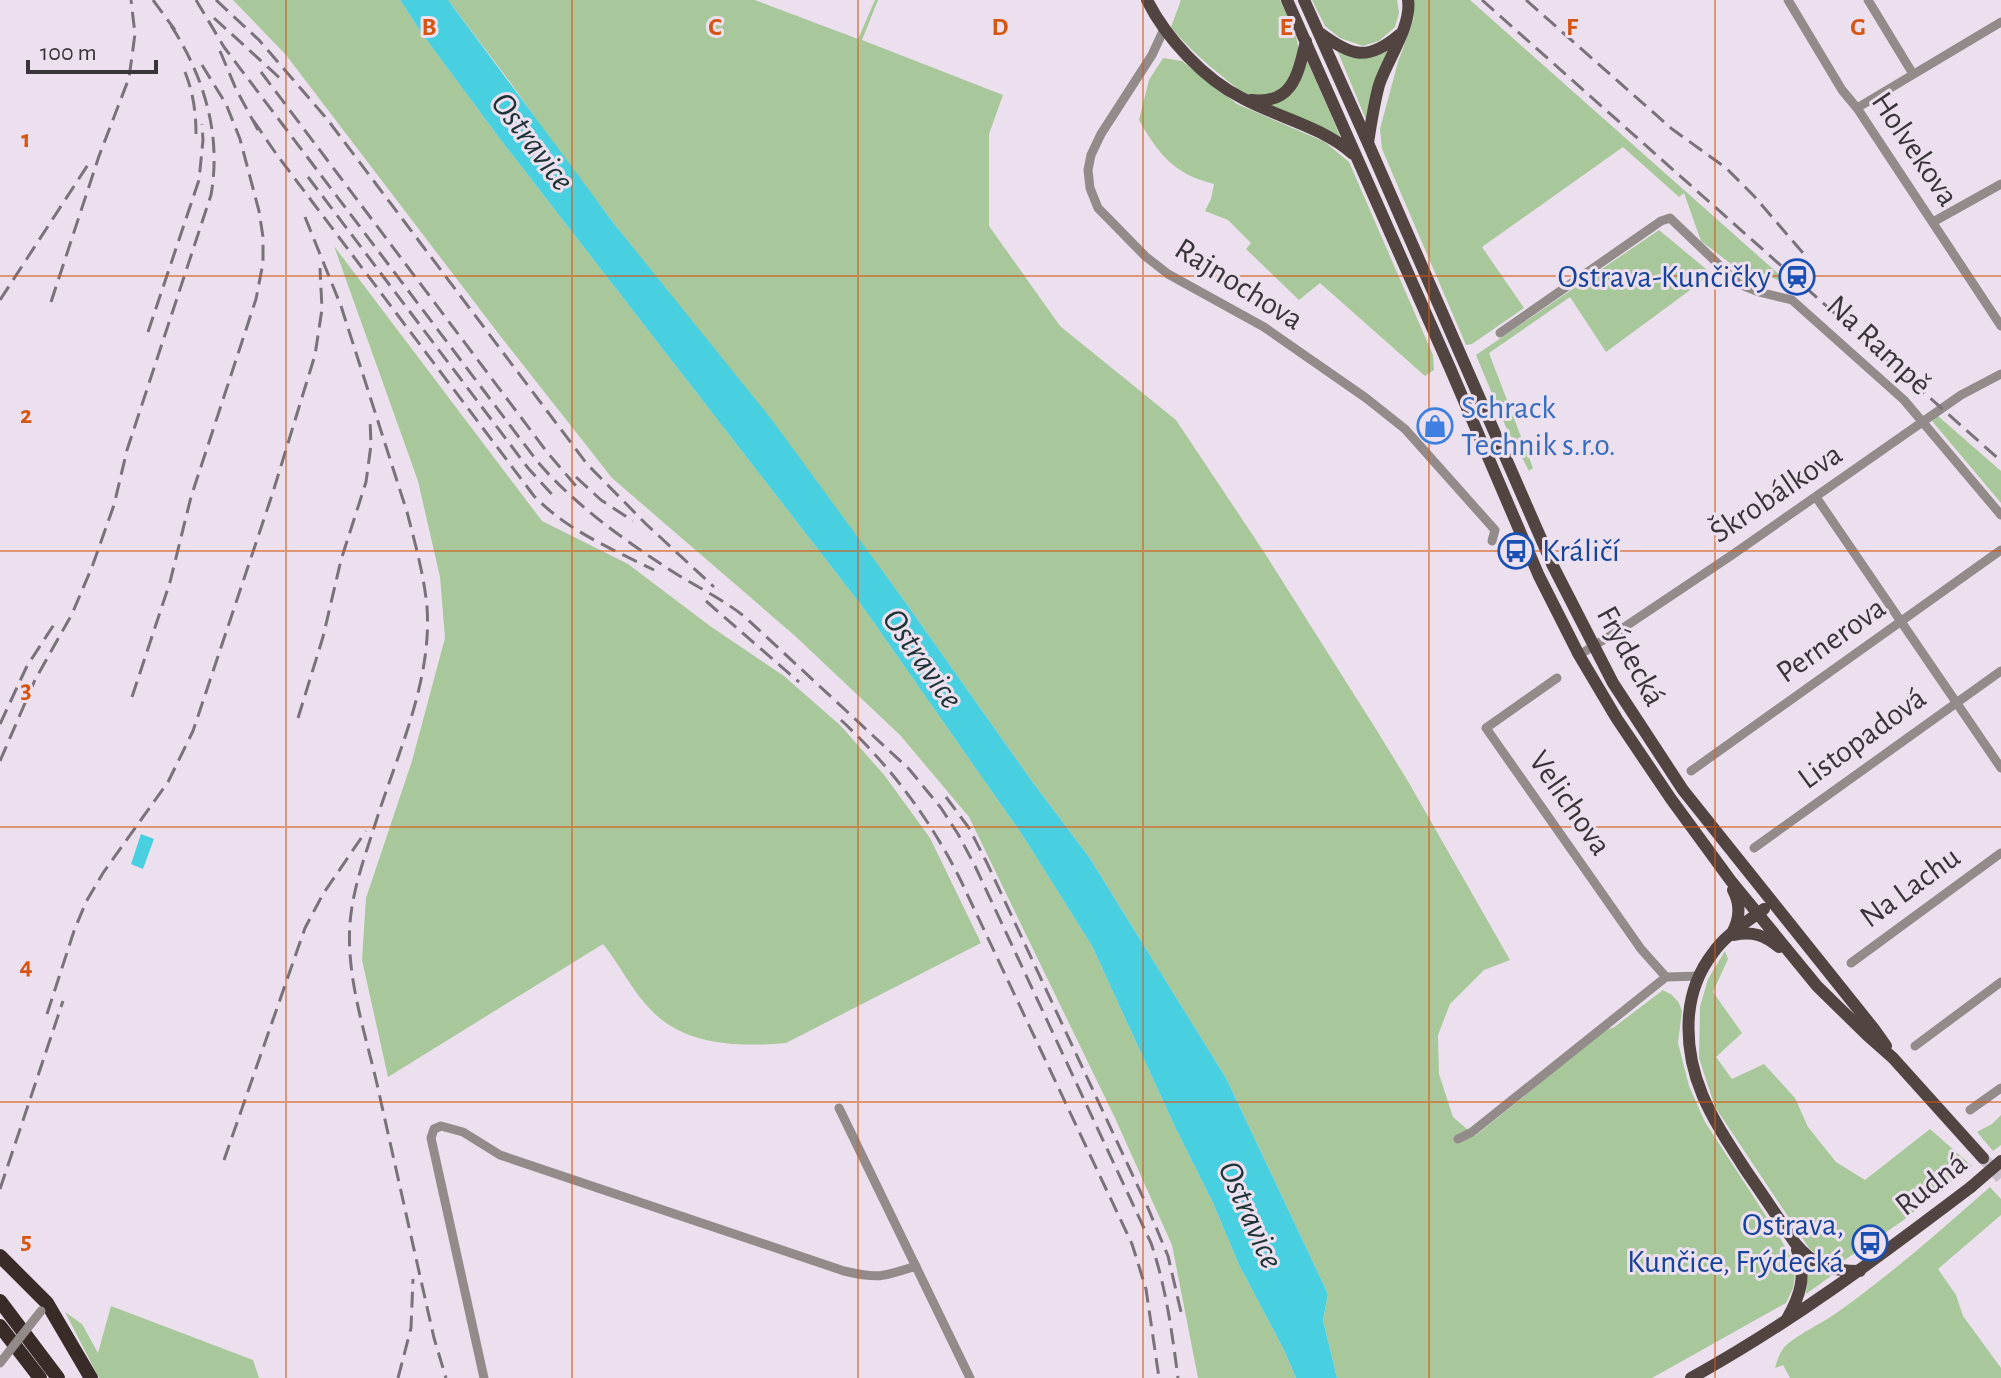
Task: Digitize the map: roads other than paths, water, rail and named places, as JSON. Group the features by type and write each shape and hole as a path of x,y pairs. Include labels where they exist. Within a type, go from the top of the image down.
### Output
{"highway":[{"path":"0,1256 47,1303 91,1378"},
{"path":"0,1301 58,1378"},
{"path":"0,1326 40,1378"}],"main road":[{"path":"1147,0 1164,29 1204,71 1240,98 1319,130 1356,157"},
{"name":"Frýdecká","path":"1287,0 1539,576 1579,655 1624,730 1720,867 1817,986 1893,1058 1983,1158"},
{"name":"Frýdecká","path":"1304,0 1542,542 1594,647 1631,712 1683,790 1874,1029 1893,1058"},
{"path":"1368,143 1377,94 1408,14 1408,0"},
{"path":"1318,31 1337,46 1357,54 1377,50 1401,33"},
{"path":"1240,98 1268,100 1286,91 1298,72 1306,41"},
{"path":"1720,867 1737,897 1739,910 1730,936"},
{"path":"1773,902 1714,951 1700,976 1692,996 1688,1030 1690,1059 1697,1084 1724,1136 1795,1243 1820,1265 1836,1270 1860,1271"},
{"path":"1730,936 1760,934 1791,955"},
{"name":"Rudná","path":"1691,1378 1741,1351 1860,1271 2001,1161"},
{"path":"1785,1323 1802,1281 1802,1263 1795,1243"}],"street":[{"name":"Holvekova","path":"1788,0 1842,90 2001,326"},
{"path":"1868,0 1913,74"},
{"path":"1857,108 2001,22"},
{"name":"Rajnochova","path":"1164,29 1152,55 1093,149 1089,178 1095,204 1145,256 1168,274 1264,327 1405,429 1495,530 1492,541"},
{"path":"1933,222 2001,184"},
{"name":"Na Rampě","path":"1500,333 1661,221 1670,218 1739,284 1792,300 1904,400 2001,515"},
{"name":"Škrobálkova","path":"1579,655 1816,497 1961,395 2001,374"},
{"path":"1816,497 2001,768"},
{"name":"Pernerova","path":"1691,771 2001,550"},
{"name":"Listopadová","path":"1754,848 2001,671"},
{"name":"Velichova","path":"1557,678 1486,728 1641,949 1666,977"},
{"name":"Na Lachu","path":"1851,963 2001,853"},
{"path":"1458,1139 1472,1132 1666,977 1700,976"},
{"path":"1915,1046 2001,982"},
{"path":"1970,1110 2001,1088"},
{"path":"839,1108 970,1378"},
{"path":"484,1378 432,1147 431,1134 441,1126 463,1132 500,1155 844,1271 879,1277 916,1266"},
{"path":"0,1363 41,1311"}],"water":[{"name":"Ostravice","path":"400,0 448,0 615,225 772,420 1089,857 1226,1078 1328,1294 1323,1320 1337,1378 1296,1378 1239,1265 1092,946 1023,836 865,610 500,139"},
{"path":"141,834 154,839 143,869 131,864"}],"tunnel":[{"path":"1983,1158 2001,1178"}],"railway":[{"path":"51,302 99,156 129,78 135,34 131,0"},
{"path":"153,0 175,30"},
{"path":"196,0 224,47 537,461 595,517 671,571 745,617 909,769 941,808 975,866 1151,1243 1165,1293 1178,1378"},
{"path":"216,0 259,40 327,119 587,464 714,587"},
{"path":"1482,0 2001,461"},
{"path":"1526,0 1672,129 1726,168 1803,253"},
{"path":"214,18 282,80"},
{"path":"0,761 35,680 72,614 92,567 211,195 214,149 207,104 191,61 168,21"},
{"path":"220,51 258,130"},
{"path":"132,697 170,582 191,497 256,299 263,263 259,211 240,139 226,104 202,65"},
{"path":"185,72 194,102 196,134"},
{"path":"261,72 547,452 581,492"},
{"path":"253,120 534,496 576,529 654,570"},
{"path":"148,332 199,180 202,124"},
{"path":"0,300 91,160"},
{"path":"308,177 528,468 557,500"},
{"path":"305,217 341,306 407,512 426,595 427,633 420,685 358,881 350,923 350,943 358,1004 434,1338 446,1378"},
{"path":"47,1014 86,902 168,782 193,731 315,355 322,309 320,268"},
{"path":"298,718 323,637 341,560 366,482 371,445 370,419"},
{"path":"576,477 601,500 633,521"},
{"path":"706,601 799,682"},
{"path":"0,724 27,666 55,623"},
{"path":"841,720 877,756 908,795 937,837 961,881 1132,1244 1146,1289 1159,1378"},
{"path":"946,797 969,828 987,863 1148,1208 1168,1256 1181,1312"},
{"path":"224,1160 305,928 323,894 366,831"},
{"path":"0,1189 63,1001"},
{"path":"398,1378 411,1328 413,1279"}],"place":[{"name":"Ostrava-Kunčičky","path":"1797,277"},
{"name":"Schrack Technik s.r.o.","path":"1435,426"},
{"name":"Králičí","path":"1516,551"},
{"name":"Ostrava, Kunčice, Frýdecká","path":"1870,1243"}]}
